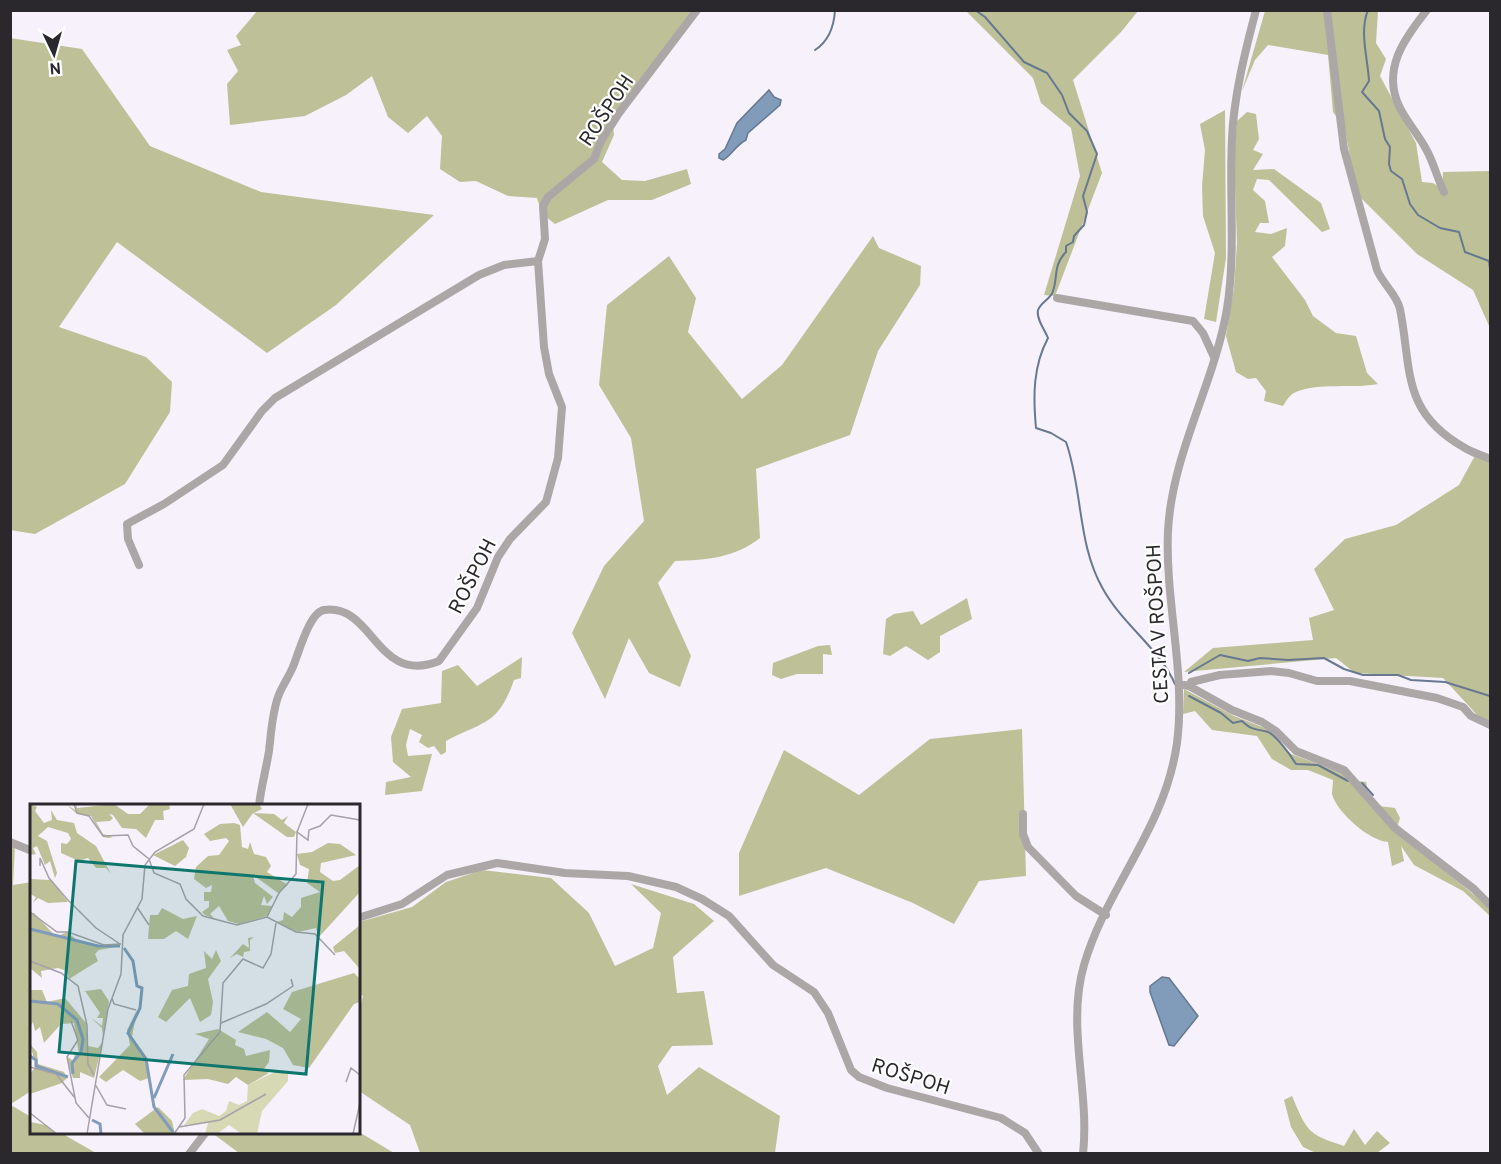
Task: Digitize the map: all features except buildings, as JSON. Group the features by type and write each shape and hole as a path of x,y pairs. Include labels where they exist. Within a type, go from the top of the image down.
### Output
{"street":[{"name":"ROŠPOH","path":"259,804 278,695 293,668 308,628 317,613 322,610 331,610 349,615 398,663 413,667 439,661 477,608 498,557 510,539 546,502 558,458 562,407 549,374 543,347 538,261 545,239 543,206 548,197 594,159 601,141 619,113 697,10"},
{"name":"CESTA V ROŠPOH","path":"1083,1154 1085,1121 1077,1023 1078,994 1083,967 1098,928 1164,798 1177,743 1185,685 1168,566 1171,502 1185,441 1223,331 1231,284 1235,105 1256,10"},
{"path":"1327,10 1350,179 1377,270 1382,282 1397,300 1400,309 1405,361 1420,407 1439,429 1467,450 1491,459"},
{"path":"1427,10 1404,40 1394,64 1392,85 1399,107 1426,149 1444,192"},
{"path":"139,565 128,539 127,524 164,504 223,465 262,411 275,398 479,275 504,265 538,261"},
{"path":"1057,298 1193,321 1203,333 1214,357"},
{"path":"1185,685 1220,675 1270,671 1289,673 1317,681 1350,681 1437,698 1463,708 1471,716 1491,725"},
{"path":"1185,685 1232,710 1262,722 1276,731 1296,751 1344,770 1395,828 1474,889 1491,905"},
{"path":"1023,814 1023,834 1028,847 1076,896 1106,915"},
{"path":"10,842 30,850"},
{"name":"ROŠPOH","path":"360,917 408,901 447,875 497,863 565,873 628,876 676,887 729,916 773,965 814,992 828,1013 851,1070 859,1077 886,1088 1001,1118 1025,1133 1039,1154"},
{"path":"189,1154 204,1134"}],"green space":[{"path":"257,11 693,11 612,116 614,135 602,162 622,180 645,181 687,169 691,184 652,200 608,200 555,224 542,214 537,198 508,196 476,181 460,182 440,169 442,136 427,116 408,133 388,117 372,76 346,95 305,116 230,125 227,84 238,71 227,50 241,45 236,36"},
{"path":"966,11 1138,11 1121,32 1073,80 1102,173 1055,296 1044,295 1080,176 1071,128 1041,103 1033,78"},
{"path":"1265,11 1378,11 1376,43 1386,59 1380,76 1416,143 1422,182 1433,183 1442,189 1443,172 1490,171 1490,328 1473,290 1417,254 1356,193 1345,128 1333,112 1328,55 1268,45 1255,60 1242,91"},
{"path":"10,38 82,49 150,146 261,192 434,215 336,305 267,353 117,242 59,327 146,357 172,382 170,412 125,484 35,534 10,530"},
{"path":"1225,110 1226,258 1216,322 1204,319 1215,253 1203,216 1202,186 1205,150 1200,124"},
{"path":"1247,112 1256,114 1259,139 1253,150 1263,154 1253,170 1274,169 1321,203 1330,229 1322,232 1269,180 1257,179 1253,190 1265,201 1269,223 1260,223 1255,232 1271,234 1287,228 1285,246 1272,257 1305,300 1313,316 1336,333 1356,336 1367,373 1378,384 1305,389 1292,394 1283,406 1264,401 1266,391 1256,378 1248,379 1236,372 1226,336 1234,288 1237,243 1234,158 1237,121"},
{"path":"873,236 879,248 921,266 920,285 878,351 850,435 756,469 760,538 740,550 720,557 675,561 658,583 691,656 680,687 649,673 629,638 605,699 572,633 604,566 644,521 631,438 599,385 607,305 669,256 696,298 688,332 742,399 782,365"},
{"path":"1478,450 1490,455 1490,721 1479,717 1443,678 1355,673 1336,658 1184,672 1213,648 1313,640 1309,618 1334,610 1314,569 1345,539 1396,525 1459,485"},
{"path":"967,598 972,619 940,636 940,652 928,660 906,646 890,656 883,654 886,619 894,614 913,611 921,625"},
{"path":"830,645 832,655 823,654 823,674 797,674 781,679 772,675 773,663 818,646"},
{"path":"522,657 521,678 514,680 502,706 480,725 446,741 446,752 441,755 434,746 428,748 419,742 422,735 410,729 406,745 408,756 432,754 422,791 385,795 386,782 411,777 393,762 391,737 402,709 441,703 442,671 458,665 477,686"},
{"path":"1184,689 1234,716 1270,730 1291,754 1345,774 1350,780 1366,782 1371,805 1395,808 1400,818 1396,831 1490,908 1490,916 1463,891 1414,865 1401,846 1404,861 1392,866 1388,842 1372,837 1355,825 1340,809 1332,794 1333,780 1308,770 1291,770 1272,759 1257,736 1212,730 1195,711 1183,714"},
{"path":"1022,729 1026,876 979,881 954,924 913,903 826,868 739,896 739,853 784,750 859,795 930,739"},
{"path":"10,843 15,846 13,885 30,882 30,1092 11,1104"},
{"path":"482,870 551,878 589,913 615,966 653,948 661,913 631,884 694,904 714,921 673,957 677,993 704,991 713,1045 672,1046 658,1066 667,1095 699,1067 780,1116 775,1153 420,1153 410,1125 360,1092 360,1008 363,996 360,994 360,922 412,907 446,882"},
{"path":"1292,1096 1305,1124 1322,1138 1344,1146 1354,1129 1365,1145 1377,1131 1390,1143 1377,1153 1316,1153 1303,1147 1291,1127 1284,1100"},
{"path":"11,1105 30,1116 30,1134 63,1134 96,1153 11,1153"},
{"path":"360,1133 394,1153 239,1153 213,1134"}],"water":[{"path":"769,90 774,97 781,100 780,105 748,133 746,140 729,156 723,160 719,158 719,154 725,149 737,123"},
{"path":"1162,977 1169,978 1198,1016 1174,1046 1169,1045 1150,992 1150,986"}],"waterway":[{"path":"815,50 830,33 835,10"},
{"path":"975,10 985,17 1024,62 1047,73 1062,95 1069,113 1087,131 1097,154 1083,196 1087,212 1084,225 1074,236 1073,242 1066,246 1066,252 1057,266 1052,294 1038,310 1039,321 1048,338 1039,359 1035,382 1036,428 1051,433 1066,442 1075,479 1084,535 1095,572 1111,602 1160,659 1175,684"},
{"path":"1368,10 1364,36 1369,81 1362,92 1379,111 1385,139 1390,147 1391,171 1402,179 1410,204 1418,215 1440,228 1459,232 1465,252 1489,261 1490,269"},
{"path":"1189,673 1220,655 1248,661 1260,658 1288,660 1324,658 1344,669 1363,675 1398,675 1411,680 1445,682 1490,696"},
{"path":"1189,696 1221,713 1233,723 1242,721 1252,728 1268,732 1283,746 1296,764 1318,765 1348,781"},
{"path":"1362,783 1373,795"}]}
